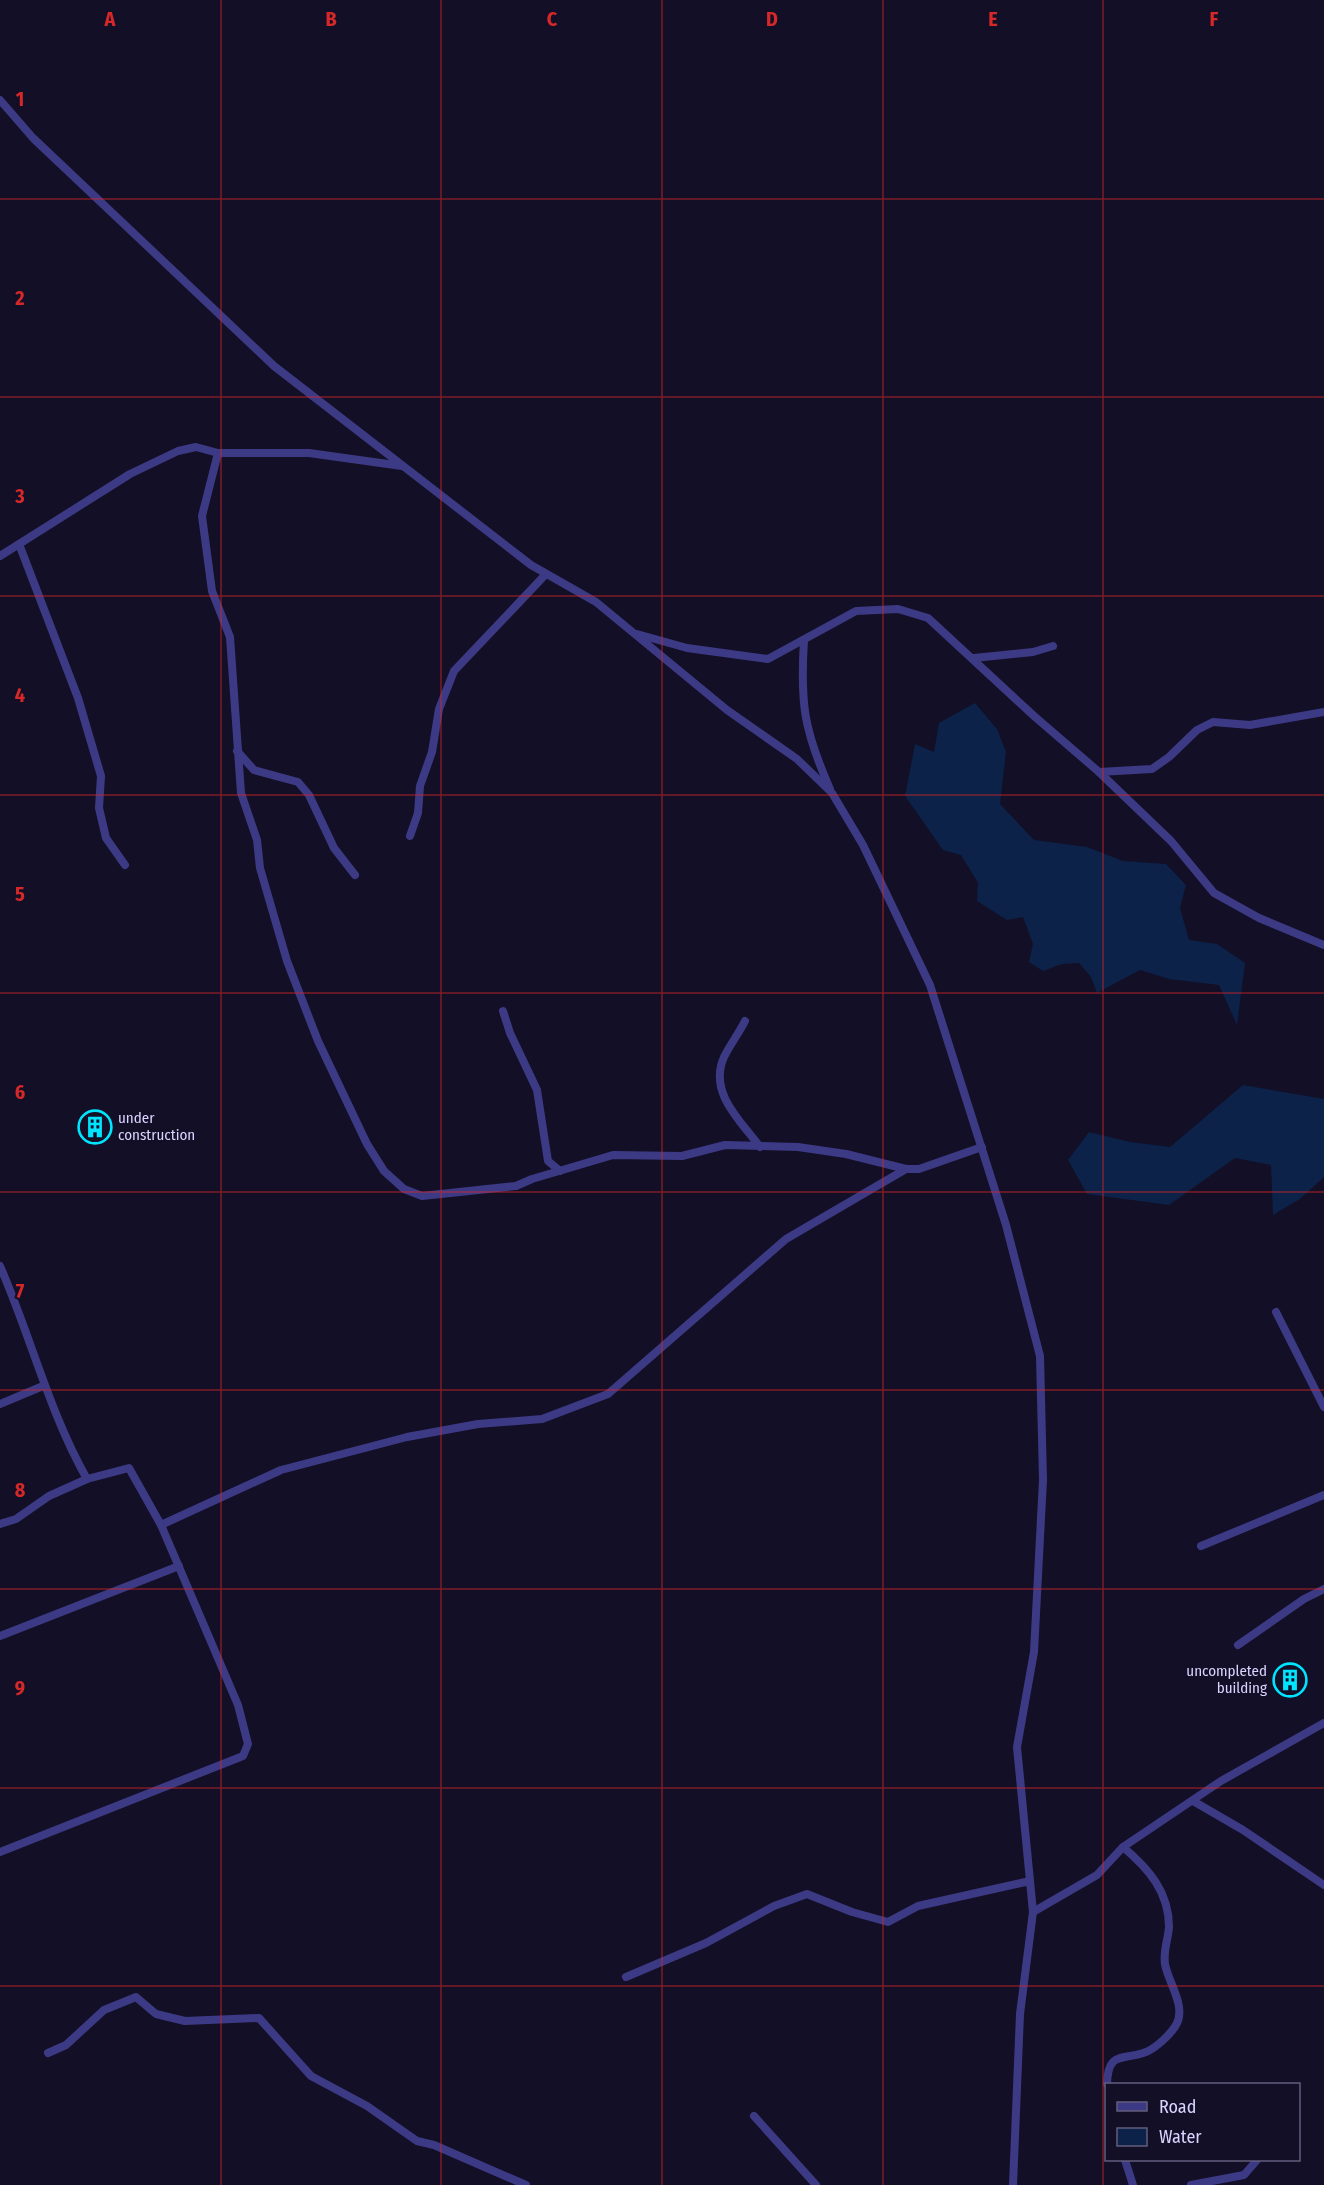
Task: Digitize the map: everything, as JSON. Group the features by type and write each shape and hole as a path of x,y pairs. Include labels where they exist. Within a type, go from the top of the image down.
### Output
{"street":[{"path":"0,100 33,138 274,366 531,565 596,602 727,710 797,759 832,793"},
{"path":"0,556 130,474 178,451 196,447 218,453 309,453 404,466"},
{"path":"218,453 202,516 212,591 230,637 235,682 237,751 246,815 257,840 260,868 287,961 318,1041 367,1144 384,1171 404,1189 422,1196 516,1186 614,1155 682,1156 725,1145 798,1147 846,1154 906,1169 920,1169 982,1147"},
{"path":"19,544 85,721 101,776 99,808 106,838 125,865"},
{"path":"410,836 418,813 420,786 432,752 439,709 454,671 546,574"},
{"path":"633,633 687,648 768,659 855,611 898,609 928,618 974,658 1034,716 1099,772 1170,841 1214,893 1259,918 1324,945"},
{"path":"804,640 801,689 805,720 816,757 832,793 863,845 930,986 982,1147 1040,1356 1043,1480 1034,1652 1017,1747 1033,1912 1020,2014 1013,2185"},
{"path":"974,658 1033,652 1053,645"},
{"path":"1099,772 1152,769 1169,757 1197,730 1213,722 1250,725 1309,712 1324,712"},
{"path":"237,751 254,770 298,782 309,795 334,848 355,875"},
{"path":"503,1011 510,1033 537,1090 548,1161 560,1171"},
{"path":"745,1021 724,1058 720,1084 731,1111 760,1147"},
{"path":"161,1525 281,1470 407,1437 478,1424 542,1419 608,1394 786,1239 906,1169"},
{"path":"0,1266 3,1283 28,1337 43,1386 71,1450 87,1479"},
{"path":"1276,1312 1324,1407"},
{"path":"0,1404 43,1386"},
{"path":"0,1524 16,1519 49,1496 87,1479 129,1468 161,1525 179,1566 238,1705 248,1744 243,1756 0,1852"},
{"path":"1201,1546 1324,1495"},
{"path":"0,1636 179,1566"},
{"path":"1238,1645 1304,1599 1324,1589"},
{"path":"1033,1912 1097,1875 1123,1847 1230,1776 1324,1723"},
{"path":"1193,1801 1253,1836 1324,1885"},
{"path":"1107,2083 1107,2073 1112,2062 1123,2055 1146,2052 1176,2025 1180,2014 1165,1962 1169,1930 1164,1898 1155,1879 1123,1847"},
{"path":"626,1977 706,1943 774,1906 807,1894 852,1912 888,1922 918,1906 1030,1881"},
{"path":"48,2054 66,2044 104,2010 136,1997 156,2014 184,2021 259,2018 311,2076 367,2106 417,2141 434,2145 526,2185"},
{"path":"754,2116 811,2183"},
{"path":"1125,2161 1133,2185"},
{"path":"1191,2185 1244,2175 1256,2161"}],"water":[{"path":"975,703 997,729 1006,752 1000,804 1034,840 1087,847 1123,861 1166,864 1186,885 1180,908 1189,940 1217,944 1245,963 1237,1025 1219,985 1169,979 1140,970 1097,993 1091,977 1079,963 1062,964 1043,971 1029,962 1033,944 1023,917 1007,920 977,901 978,883 961,855 943,850 905,796 915,744 934,752 939,723"},
{"path":"1243,1085 1324,1099 1324,1177 1300,1199 1273,1215 1271,1165 1235,1158 1169,1205 1087,1194 1068,1160 1089,1132 1130,1142 1170,1147"}],"place":[{"name":"under construction","path":"95,1127"},
{"name":"uncompleted building","path":"1290,1680"}]}
